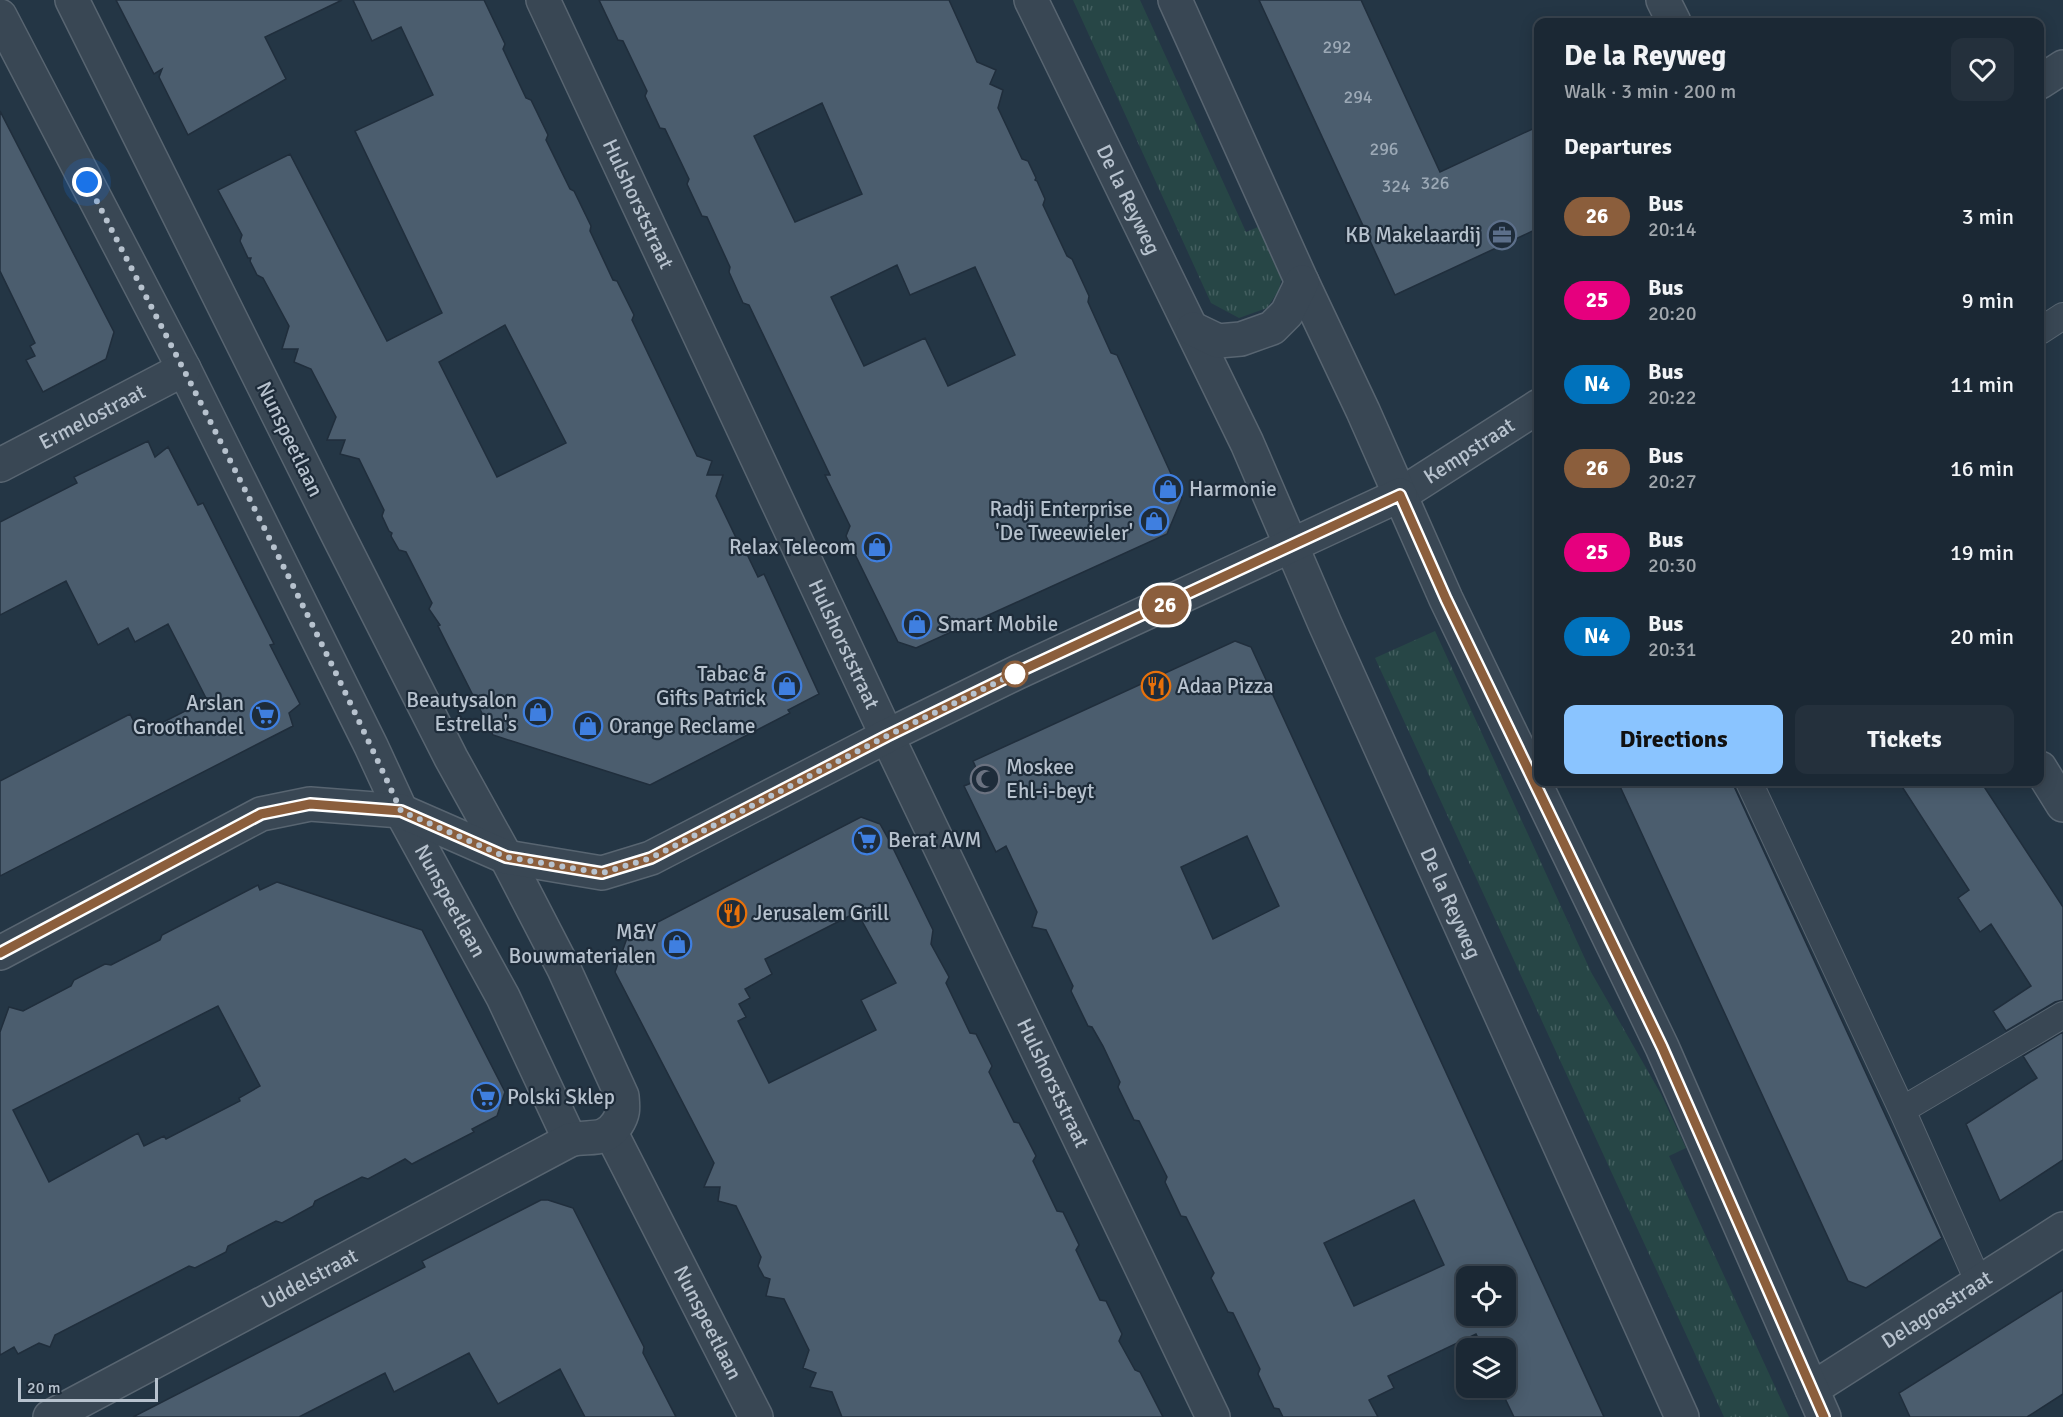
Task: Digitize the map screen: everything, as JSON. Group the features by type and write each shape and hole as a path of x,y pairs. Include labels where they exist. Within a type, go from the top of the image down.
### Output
{"street":[{"name":"Nunspeetlaan","path":"72,0 362,583 451,758 564,969 622,1096 624,1113 610,1133 756,1417"},
{"name":"Hulshorststraat","path":"543,0 887,736 1213,1417"},
{"name":"De la Reyweg","path":"1031,0 1248,443 1329,634 1682,1417"},
{"path":"1175,0 1302,282 1363,411 1446,599 1534,782"},
{"path":"1663,0 1672,18"},
{"name":"Nunspeetlaan","path":"0,16 184,369 401,811 503,998 570,1140"},
{"path":"1193,329 1218,341 1241,339 1272,328 1287,313 1302,282"},
{"name":"Ermelostraat","path":"0,465 184,369"},
{"name":"Kempstraat","path":"0,953 261,814 310,804 401,811 506,857 602,873 651,858 887,736 1018,672 1400,495 1534,409"},
{"path":"2044,774 2063,805"},
{"path":"1536,786 1662,1047 1818,1403"},
{"path":"570,1140 582,1137 596,1138 610,1133"},
{"name":"Uddelstraat","path":"50,1417 570,1140"},
{"name":"Delagoastraat","path":"1818,1403 1979,1283 2063,1229"}],"lane":[{"path":"2044,328 2063,316"},
{"path":"1751,786 1902,1110 1979,1283"},
{"path":"1902,1110 2063,1015"}],"green space":[{"path":"1073,0 1140,0 1246,232 1263,225 1283,270 1279,290 1267,308 1239,318 1211,303"},
{"path":"1435,631 1591,972 1661,1094 1686,1148 1669,1156 1789,1417 1724,1417 1375,658"}],"building":[{"path":"116,0 342,0 265,37 286,79 188,135 159,77 162,69 154,74"},
{"path":"353,0 484,0 505,44 503,49 526,98 531,100 548,135 546,140 591,226 590,231 613,280 617,281 634,315 632,320 697,456 712,461 707,475 723,475 716,496 758,577 764,574 819,694 788,710 790,713 650,785 493,735 438,626 440,625 429,609 432,603 406,552 399,550 391,536 392,533 382,516 384,510 359,459 340,454 345,440 327,440 336,417 311,369 294,362 298,349 282,349 289,326 263,278 257,275 250,261 251,258 248,258 240,241 242,235 218,190 290,154 387,341 442,313 355,131 433,95 401,27 372,41","holes":["505,325 566,443 497,477 439,362"]},
{"path":"599,0 949,0 977,62 996,70 990,84 1003,90 998,108 1022,159 1028,161 1045,199 1043,205 1067,256 1072,259 1111,353 1117,355 1182,498 1167,534 916,648 898,642 846,536 850,526 825,475 830,475 749,305 743,303 729,272 730,267 707,217 702,216 687,184 689,179 665,129 660,128 645,96 647,91 623,41 618,40","holes":["822,103 862,194 795,222 754,136","897,265 910,295 975,267 1015,355 948,386 925,338 864,366 831,297"]},
{"path":"1259,0 1361,0 1440,172 1534,128 1534,230 1395,295"},
{"path":"0,111 114,332 106,359 43,392 26,360 35,356 30,346 35,343 0,271"},
{"path":"148,441 155,457 168,447 198,505 203,503 274,644 270,645 300,704 289,713 293,726 0,876 0,781 130,714 140,734 207,700 168,624 135,642 128,628 98,645 66,581 0,615 0,522 77,483 74,477"},
{"path":"1235,641 1251,647 1604,1417 1514,1417 1505,1398 1516,1398 1516,1338 1478,1338 1476,1334 1468,1338 1456,1338 1456,1344 1388,1376 1394,1388 1369,1400 1378,1417 1283,1417 1279,1409 1274,1408 1258,1374 1260,1369 1233,1313 1228,1312 1211,1278 1214,1273 1186,1217 1181,1216 1165,1182 1167,1177 1139,1121 1134,1120 1118,1087 1120,1082 1103,1046 1092,1027 1088,1026 1071,991 1073,986 1046,930 1032,927 1037,912 1006,846 996,852 964,786 981,779 973,761","holes":["1247,836 1279,906 1213,939 1181,867","1414,1200 1444,1265 1354,1306 1324,1243"]},
{"path":"1620,786 1734,786 1942,1238 1866,1288 1848,1281"},
{"path":"1902,786 1984,786 2063,907 2063,1000 2055,1002 2006,1031 1993,1011 2031,986 1991,924 1980,932 1958,898 1969,890"},
{"path":"861,817 880,824 933,930 931,944 949,977 946,983 970,1033 976,1034 992,1066 989,1072 1014,1122 1019,1123 1036,1156 1033,1161 1057,1211 1063,1212 1079,1245 1076,1250 1085,1269 1100,1300 1106,1301 1122,1334 1119,1341 1135,1370 1140,1372 1163,1417 842,1417 832,1392 810,1387 816,1373 803,1368 809,1350 784,1299 766,1296 770,1279 764,1277 758,1266 761,1257 736,1206 718,1201 720,1187 704,1187 714,1163 615,972 627,938","holes":["857,912 896,983 861,1000 876,1030 769,1083 738,1021 746,1017 739,1004 750,998 745,989 772,974 765,959"]},
{"path":"277,882 422,930 505,1092 497,1116 472,1129 474,1132 412,1164 405,1159 368,1179 362,1177 315,1201 313,1206 282,1223 276,1221 228,1246 226,1252 195,1268 189,1266 55,1335 50,1347 39,1343 18,1354 14,1347 0,1355 0,1032 9,1007 23,1011 71,986 74,980 105,964 111,965 160,940 162,935 258,885 260,890","holes":["218,1006 260,1086 239,1098 240,1101 166,1139 164,1136 144,1146 138,1133 49,1182 13,1110"]},
{"path":"2063,1032 2063,1160 2000,1201 1966,1124 2037,1078 2023,1056"},
{"path":"541,1200 573,1208 644,1347 643,1353 676,1417 585,1417 560,1369 498,1404 469,1353 394,1392 385,1373 299,1417 133,1417 425,1267 422,1261"},
{"path":"2063,1290 2063,1394 2027,1417 1910,1417 1899,1393"}],"bus line":[{"name":"26","path":"0,953 261,814 310,804 401,811 506,857 602,873 651,858 887,736 1018,672 1223,579 1400,495 1446,599 1534,782"},
{"name":"26","path":"1536,786 1662,1047 1824,1417"}],"place":[{"name":"KB Makelaardij","path":"1502,235"},
{"name":"Harmonie","path":"1168,489"},
{"name":"Radji Enterprise 'De Tweewieler'","path":"1154,521"},
{"name":"Relax Telecom","path":"877,547"},
{"name":"Smart Mobile","path":"917,624"},
{"name":"Tabac & Gifts Patrick","path":"787,686"},
{"name":"Adaa Pizza","path":"1156,686"},
{"name":"Beautysalon Estrella's","path":"538,712"},
{"name":"Arslan Groothandel","path":"265,715"},
{"name":"Orange Reclame","path":"588,726"},
{"name":"Moskee Ehl-i-beyt","path":"985,779"},
{"name":"Berat AVM","path":"867,840"},
{"name":"Jerusalem Grill","path":"732,913"},
{"name":"M&Y Bouwmaterialen","path":"677,944"},
{"name":"Polski Sklep","path":"486,1097"}],"route":[{"path":"87,182 194,390 401,811 506,857 602,873 651,858 887,736 1018,672 1015,674"}]}
